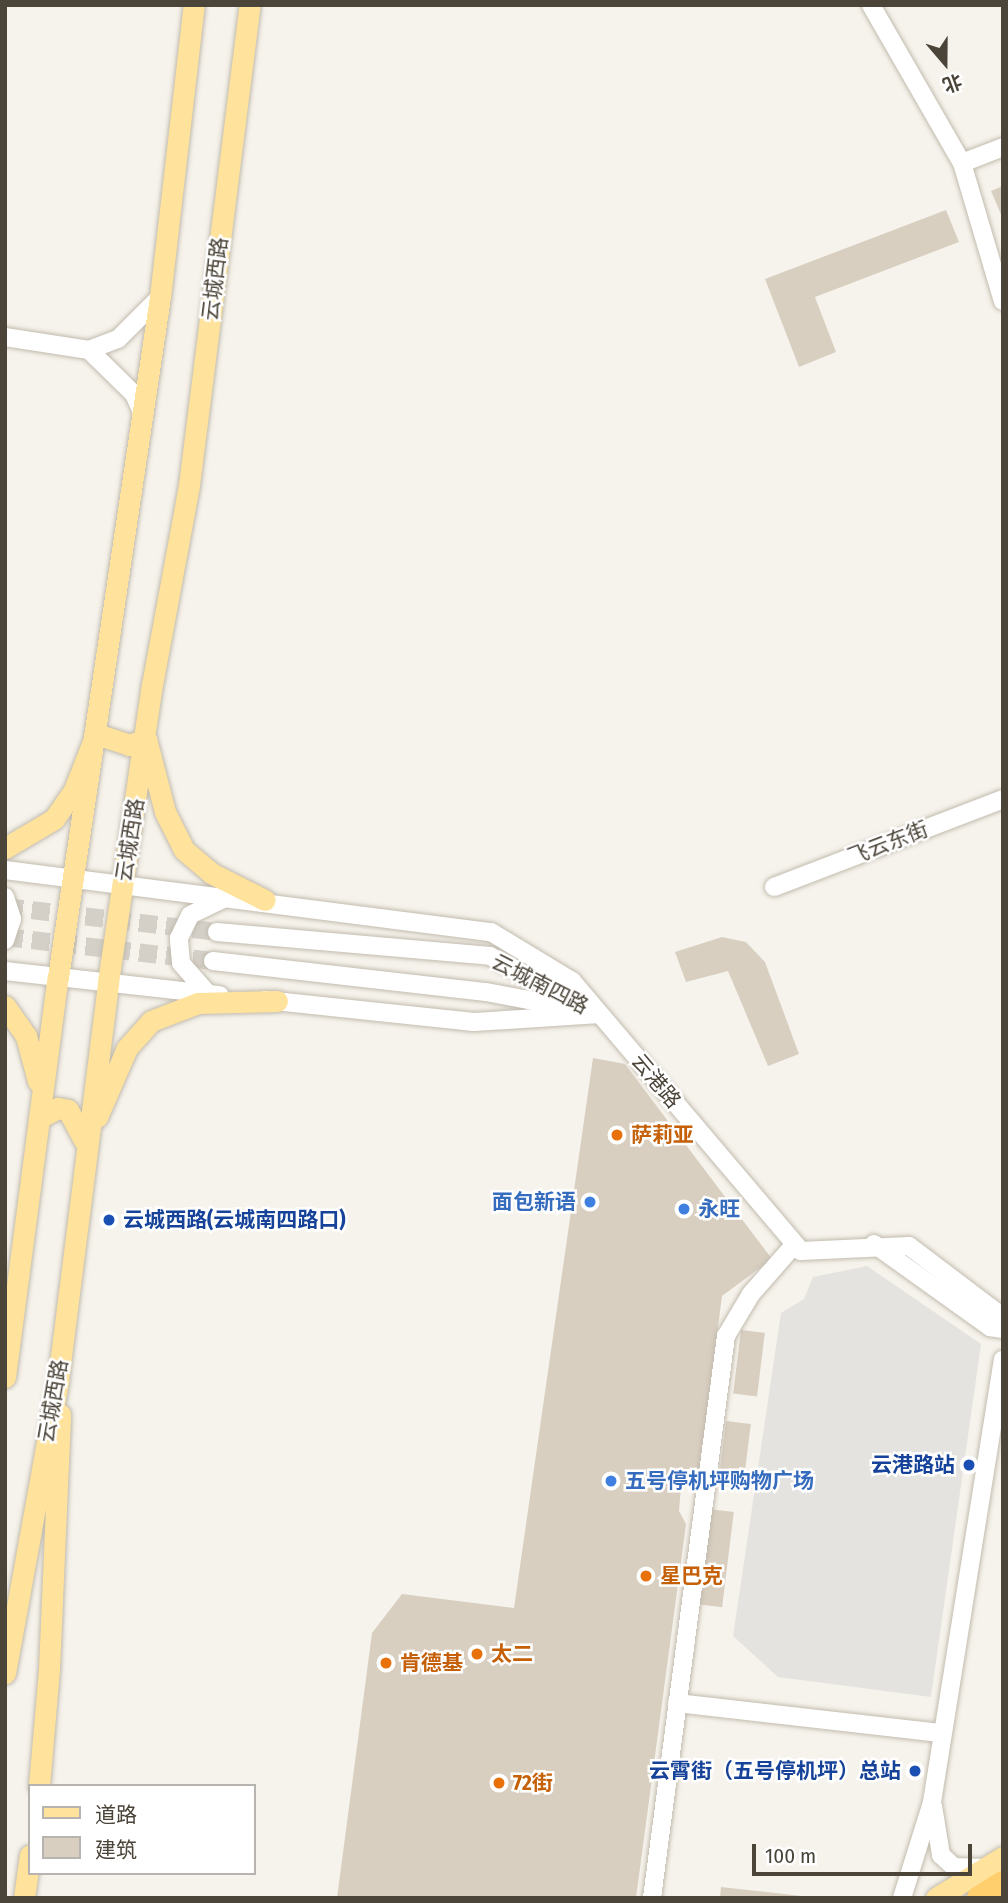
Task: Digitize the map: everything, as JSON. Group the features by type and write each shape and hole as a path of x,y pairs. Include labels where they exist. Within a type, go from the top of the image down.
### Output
{"highway":[{"path":"979,1898 993,1876"}],"main road":[{"path":"6,1370 58,977 75,880 160,297 194,5"},
{"name":"云城西路","path":"5,1673 58,1380 85,1145 108,982 190,485 250,5"},
{"path":"96,734 129,744 146,739 165,812 184,850 211,873 265,900"},
{"path":"5,848 54,819 74,790 96,734"},
{"path":"85,1145 127,1048 151,1021 198,1003 277,1001"},
{"path":"5,1006 32,1053 39,1118"},
{"path":"39,1118 58,1108 68,1110 77,1118 85,1145"},
{"path":"38,1784 60,1473 58,1380"},
{"path":"936,1898 993,1876 1003,1857"},
{"path":"24,1898 28,1869"}],"street":[{"path":"872,5 962,163 1003,301"},
{"path":"962,163 1003,147"},
{"path":"5,337 89,350 118,339 160,297"},
{"path":"89,350 134,394 142,412"},
{"name":"飞云东街","path":"774,887 1003,799"},
{"name":"云港路","path":"5,870 265,900 491,932 572,981 794,1245"},
{"path":"208,994 181,963 179,938 190,915 231,896"},
{"path":"5,897 12,919 5,940"},
{"name":"云城南四路","path":"217,932 490,956 600,1014"},
{"name":"云城南四路","path":"213,961 486,992 600,1014"},
{"path":"5,971 474,1022 600,1014"},
{"path":"874,1244 990,1327 1003,1329"},
{"path":"652,1898 726,1336 751,1294 794,1245 818,1254 874,1244 922,1252 1003,1317"},
{"path":"902,1898 932,1802 1003,1360"},
{"path":"677,1703 942,1733"},
{"path":"932,1802 941,1855 954,1867 993,1876"}],"shaded area":[{"path":"867,1266 981,1344 931,1697 778,1677 733,1636 781,1313 804,1299 813,1277"}],"building":[{"path":"1003,186 1003,219 991,191"},
{"path":"946,210 959,242 815,297 836,352 799,367 765,279"},
{"path":"722,937 746,942 765,962 799,1054 768,1066 728,971 686,982 675,952"},
{"name":"五号停机坪购物广场","path":"593,1058 625,1064 772,1259 722,1296 699,1474 681,1487 679,1511 686,1524 636,1898 337,1898 372,1633 402,1594 514,1608"},
{"path":"741,1330 765,1333 757,1396 733,1394"},
{"path":"726,1421 751,1424 743,1488 718,1485"},
{"path":"709,1509 734,1512 722,1607 697,1604"},
{"path":"721,1887 802,1896 802,1898 720,1898"}],"tunnel":[{"path":"5,907 217,932"},
{"path":"5,937 213,961"}],"place":[{"name":"萨莉亚","path":"617,1135"},
{"name":"面包新语","path":"590,1202"},
{"name":"永旺","path":"684,1209"},
{"name":"云城西路(云城南四路口)","path":"109,1220"},
{"name":"云港路站","path":"969,1465"},
{"name":"五号停机坪购物广场","path":"611,1481"},
{"name":"星巴克","path":"646,1576"},
{"name":"太二","path":"477,1654"},
{"name":"肯德基","path":"386,1663"},
{"name":"云霄街（五号停机坪）总站","path":"915,1771"},
{"name":"72街","path":"499,1783"}]}
